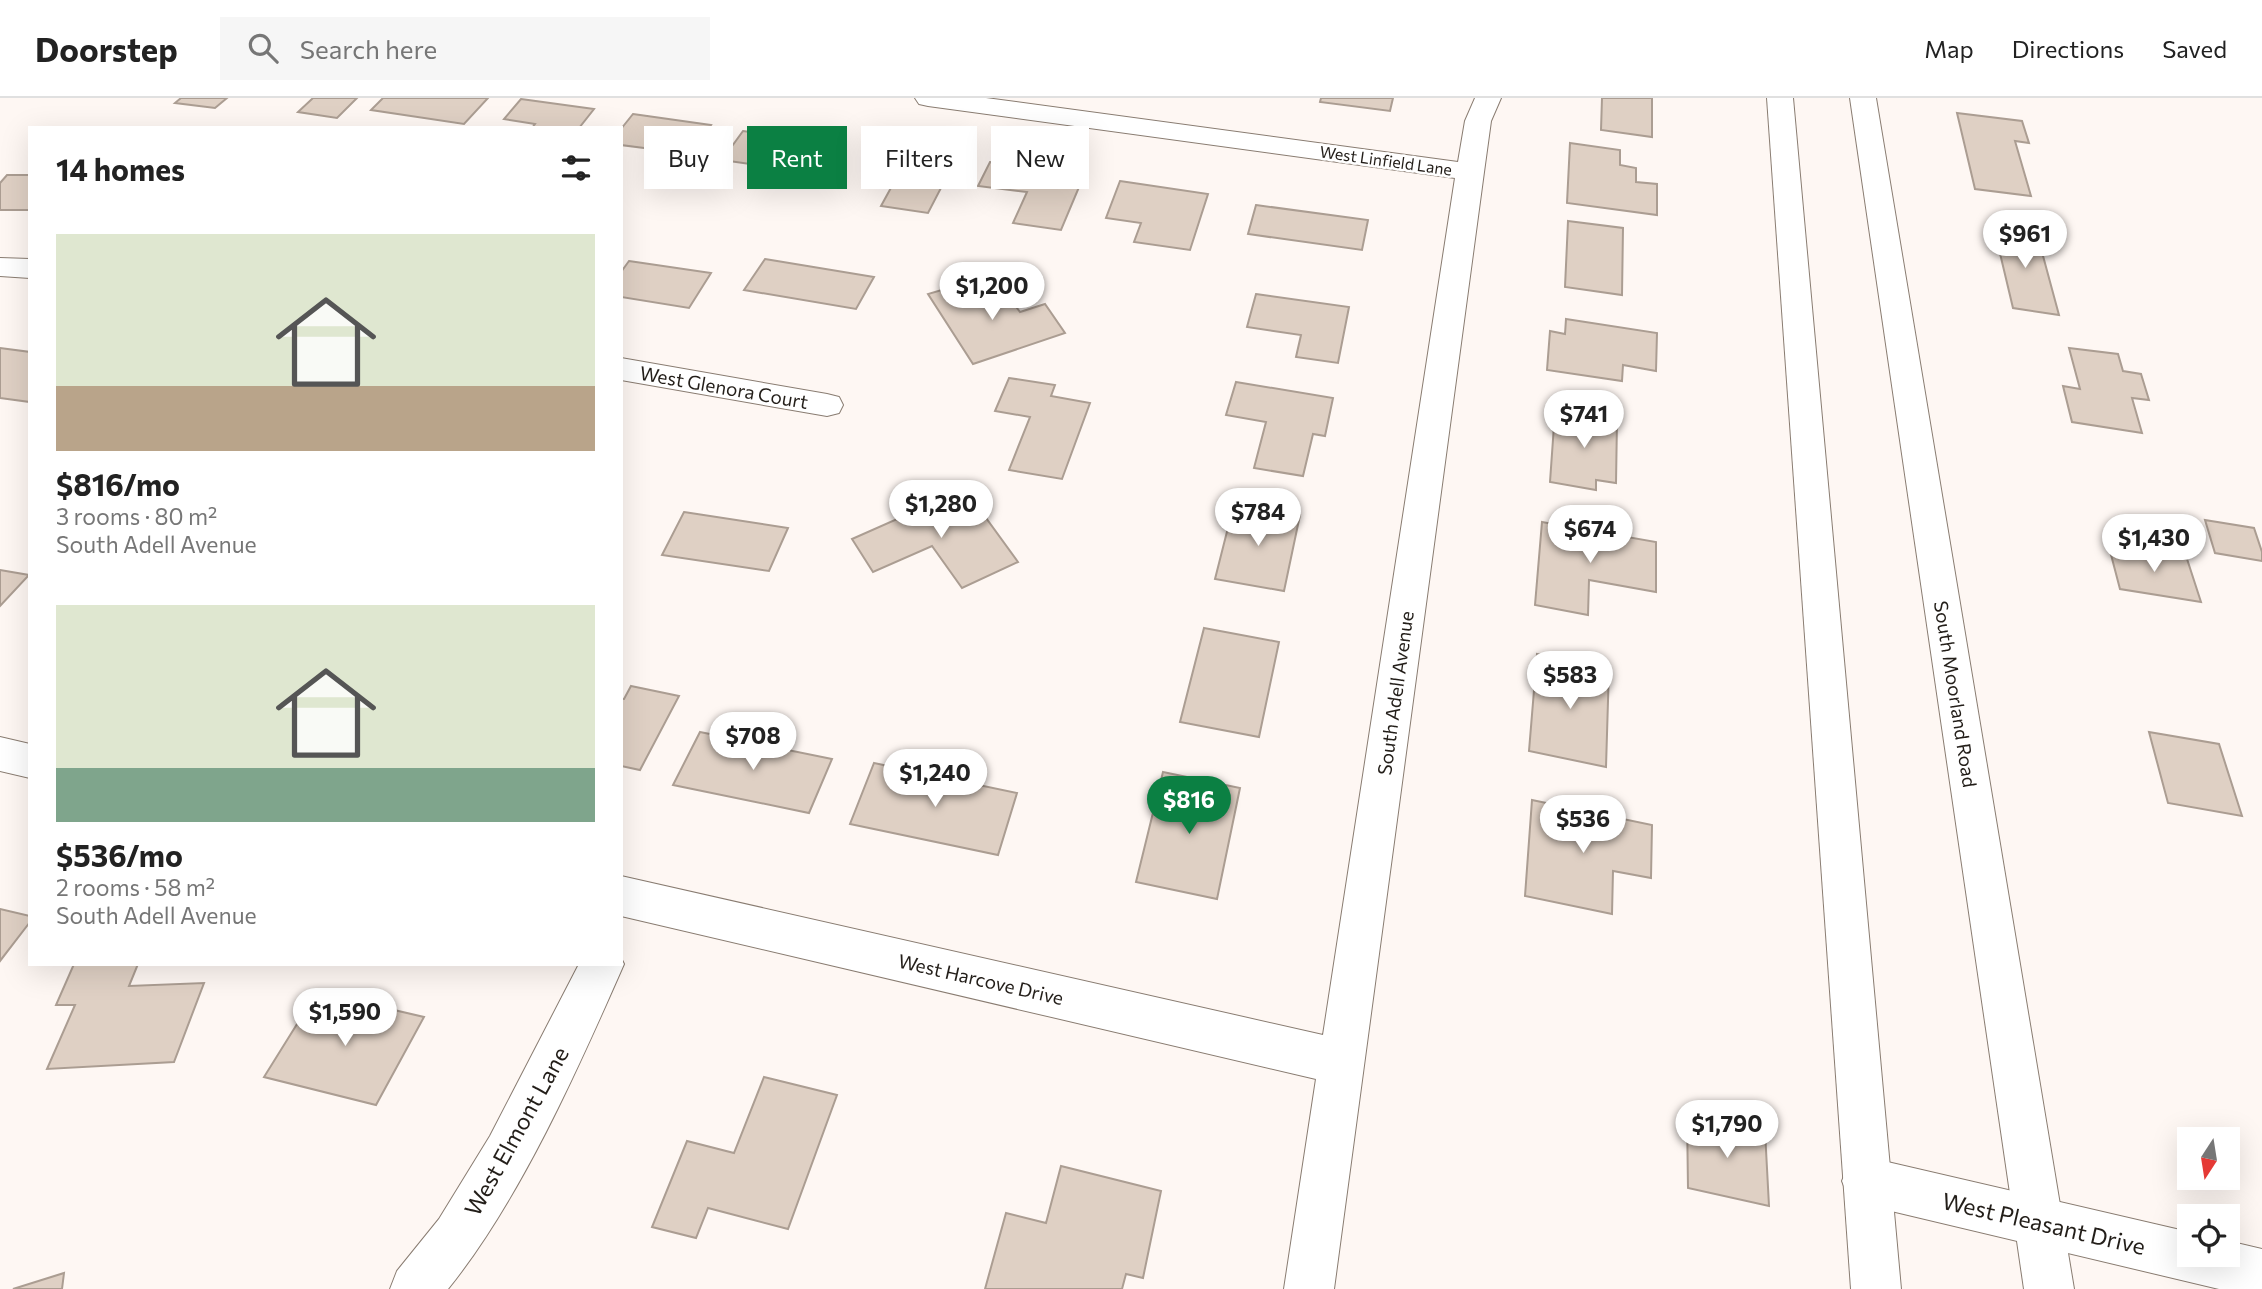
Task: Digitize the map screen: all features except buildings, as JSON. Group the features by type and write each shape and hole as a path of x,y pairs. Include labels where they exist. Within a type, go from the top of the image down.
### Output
{"street":[{"name":"West Linfield Lane","path":"928,98 1090,109 1470,172"},
{"name":"South Adell Avenue","path":"1309,1289 1470,172 1478,121 1488,98"},
{"path":"1780,98 1876,1289"},
{"name":"South Moorland Road","path":"1863,98 2049,1289"},
{"path":"0,267 28,270"},
{"name":"West Glenora Court","path":"623,369 827,405"},
{"path":"0,754 28,761"},
{"name":"West Harcove Drive","path":"625,907 1342,1062"},
{"name":"West Elmont Lane","path":"415,1289 436,1267 470,1217 532,1111 601,966"},
{"name":"West Pleasant Drive","path":"1866,1181 2262,1274"}]}
